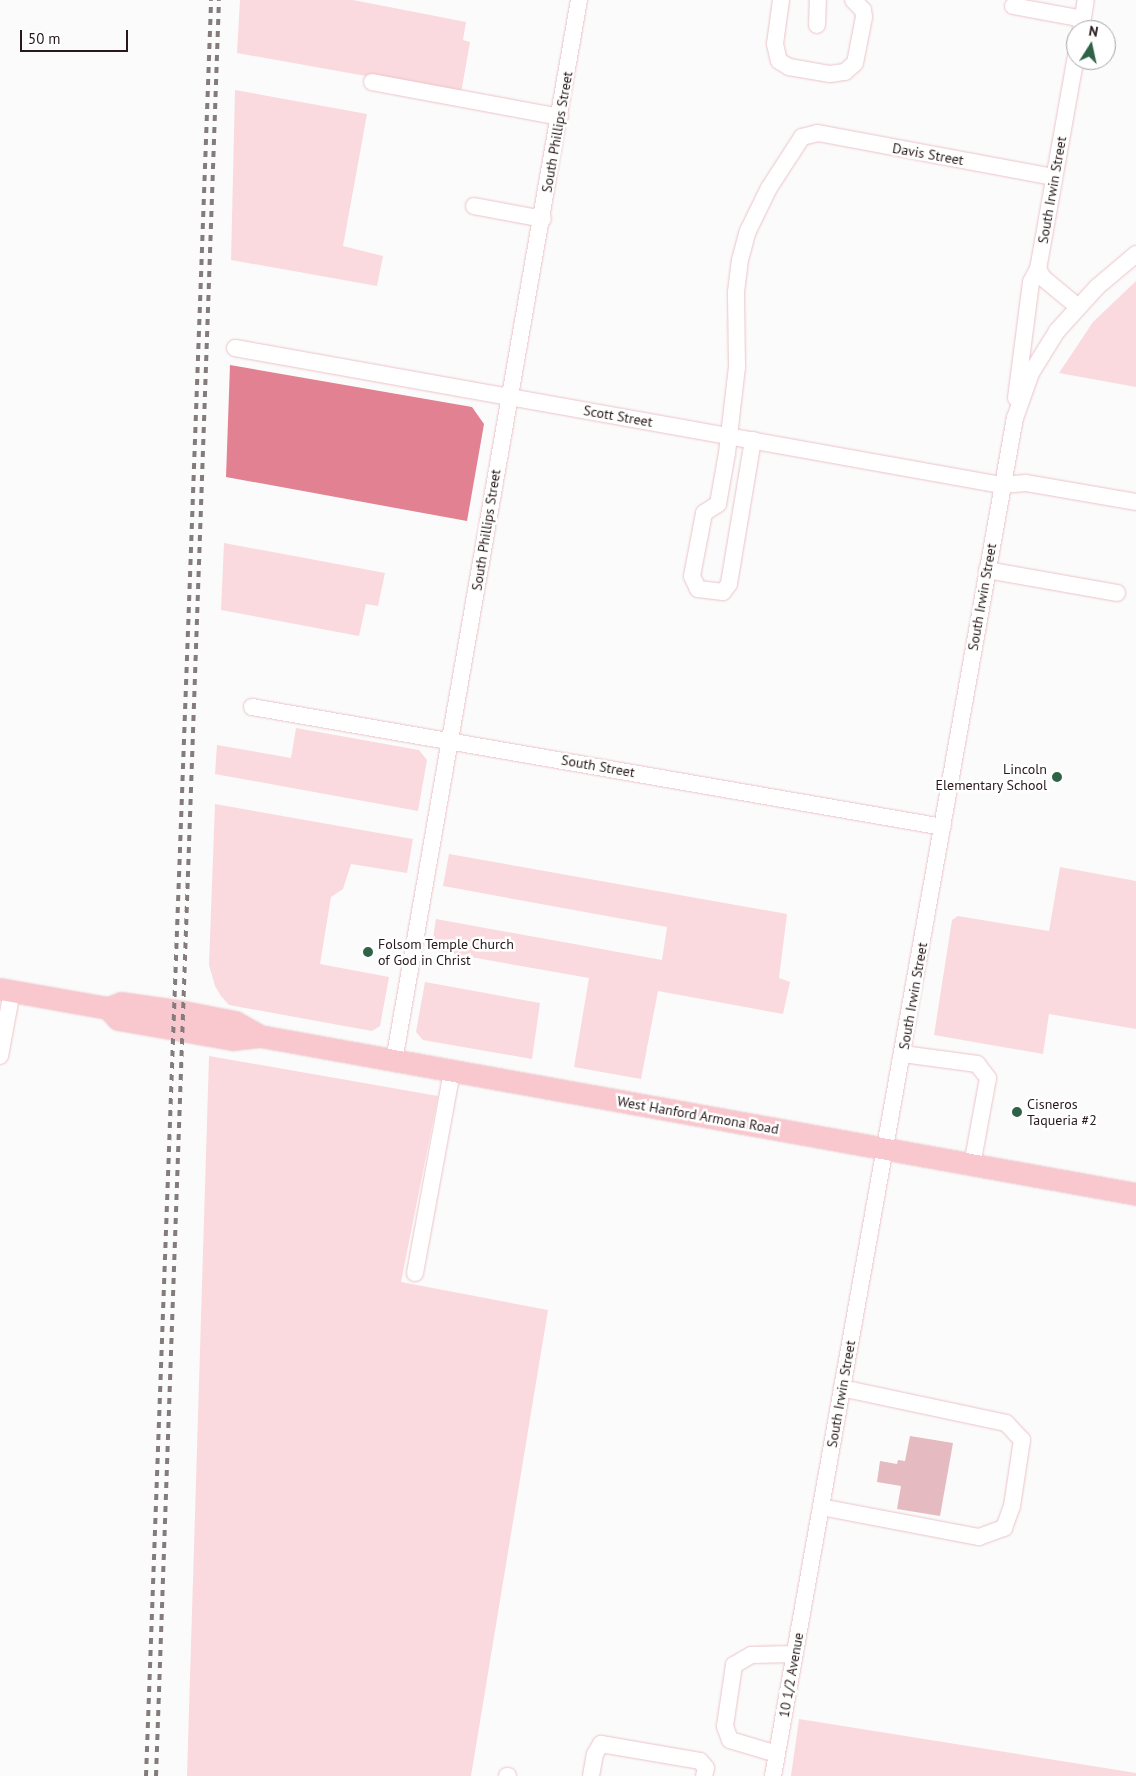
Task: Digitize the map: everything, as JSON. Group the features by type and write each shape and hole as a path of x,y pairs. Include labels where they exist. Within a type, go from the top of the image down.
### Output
{"main road":[{"name":"West Hanford Armona Road","path":"6,990 108,1008 121,1002 184,1012 235,1022 260,1036 1136,1194"}],"street":[{"name":"South Phillips Street","path":"394,1061 451,740 508,396 543,219 580,0"},
{"path":"781,0 775,44 778,62 808,71 840,74 855,63 864,23 863,10 853,0"},
{"path":"817,25 818,0"},
{"path":"1083,20 1086,0"},
{"path":"1013,6 1067,20"},
{"name":"South Irwin Street","path":"809,1573 1015,418 1017,371 1031,282 1038,269 1073,70"},
{"path":"372,82 560,117"},
{"name":"Davis Street","path":"727,436 737,367 736,292 740,260 748,231 769,188 802,136 818,133 1054,177"},
{"path":"474,206 543,219"},
{"path":"1015,418 1021,396 1039,358 1078,306 1136,254"},
{"path":"1038,269 1043,278 1078,306"},
{"name":"Scott Street","path":"235,348 1002,485 1026,483 1136,502"},
{"path":"727,436 718,504 704,513 692,576 698,590 713,593 723,592 729,584 753,440"},
{"path":"987,570 1117,593"},
{"name":"South Street","path":"252,707 451,740 943,827"},
{"path":"0,1056 6,990"},
{"path":"903,1054 977,1064 988,1078 972,1165"},
{"path":"415,1273 452,1071"},
{"path":"821,1507 979,1537 1004,1528 1012,1506 1022,1440 1006,1423 842,1388"},
{"name":"10 1/2 Avenue","path":"773,1776 809,1573"},
{"path":"777,1754 730,1740 725,1726 734,1665 751,1655 794,1654"},
{"path":"591,1776 601,1744 700,1761 706,1768 704,1776"}],"shaded area":[{"path":"240,0 353,0 466,22 463,40 470,42 461,93 237,53"},
{"path":"235,90 367,114 343,246 383,256 377,286 231,260"},
{"path":"1136,281 1136,387 1059,373 1093,322"},
{"path":"230,365 472,407 484,424 467,521 226,477"},
{"path":"224,543 385,573 378,606 366,604 359,636 221,610"},
{"path":"296,728 419,750 427,760 418,811 215,774 217,745 291,758"},
{"path":"215,804 413,839 407,873 351,864 343,889 331,897 320,964 389,977 380,1026 372,1031 229,1005 221,996 215,986 209,965"},
{"path":"449,854 787,914 779,978 790,982 783,1014 658,991 641,1079 574,1067 589,978 431,950 436,919 662,960 667,927 443,886"},
{"path":"1060,867 1136,881 1136,1029 1049,1014 1043,1054 934,1035 952,920 958,916 1049,931"},
{"path":"425,982 540,1003 532,1059 423,1040 416,1032"},
{"path":"209,1056 438,1096 401,1282 548,1310 471,1776 187,1776"},
{"path":"799,1719 1136,1773 1136,1776 791,1776"}],"building":[{"path":"910,1436 953,1443 940,1516 897,1509 901,1486 877,1482 880,1461 897,1464 898,1460 905,1461"}],"railway":[{"path":"146,1776 211,0"},
{"path":"156,1776 219,0"}],"place":[{"name":"Lincoln Elementary School","path":"1057,777"},
{"name":"Folsom Temple Church of God in Christ","path":"368,952"},
{"name":"Cisneros Taqueria #2","path":"1017,1112"}]}
